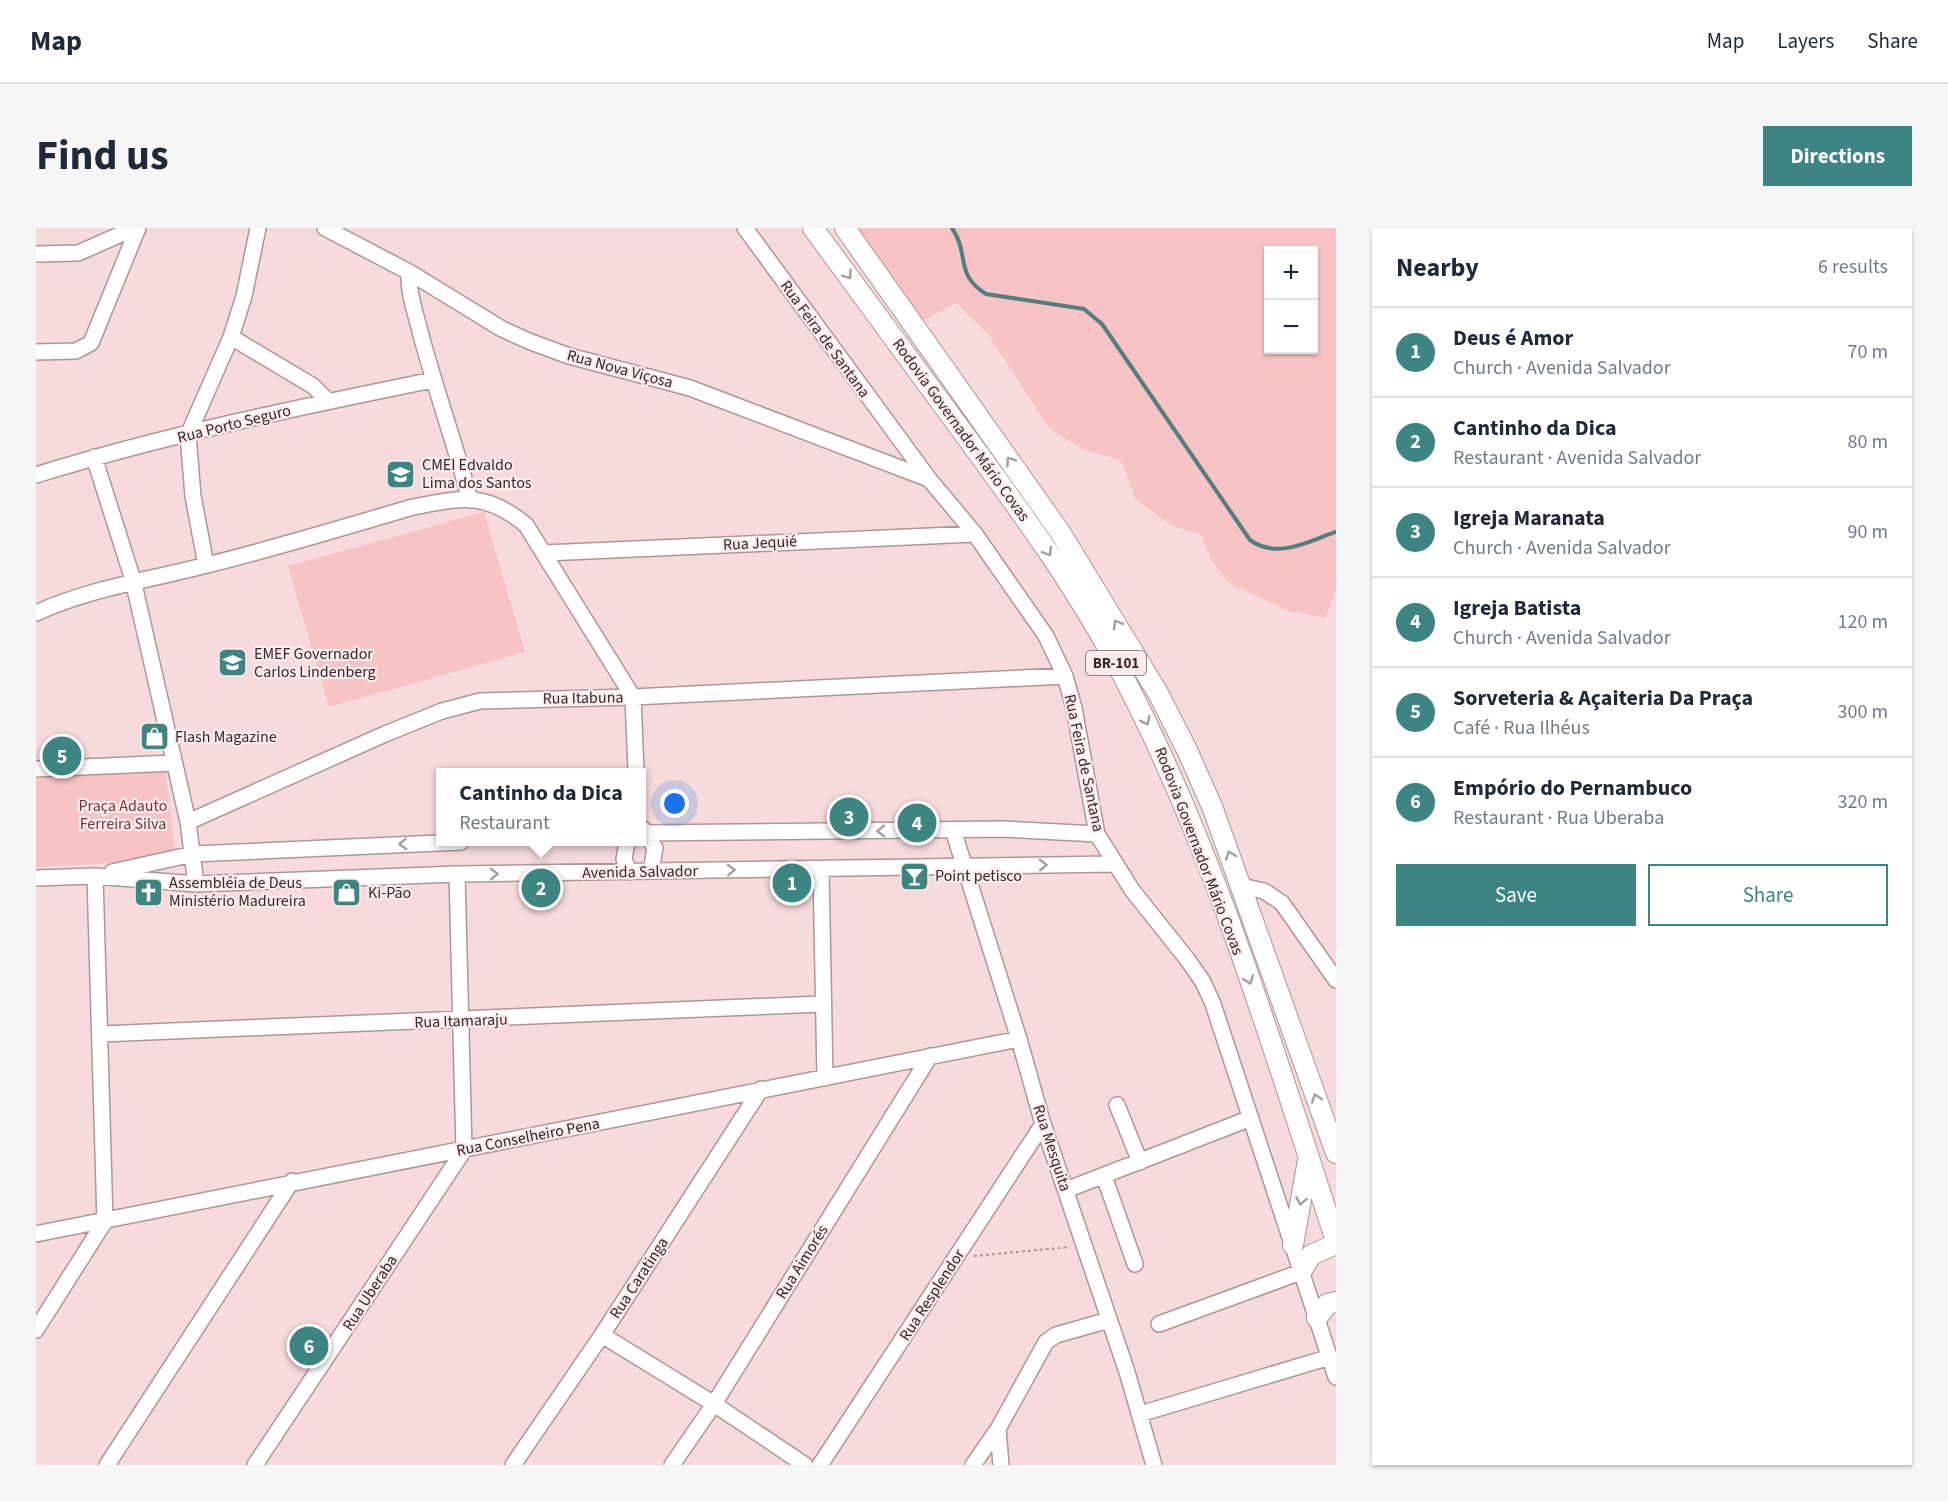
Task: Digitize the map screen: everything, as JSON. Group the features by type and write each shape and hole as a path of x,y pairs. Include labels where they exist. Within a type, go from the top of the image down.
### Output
{"main road":[{"name":"Rodovia Governador Mário Covas","path":"813,228 1034,529 1121,670 1171,771 1200,844 1283,1076 1336,1242"},
{"name":"Rodovia Governador Mário Covas","path":"845,228 1060,532 1158,693 1187,750 1241,886 1336,1153"},
{"path":"1293,1245 1309,1158"},
{"path":"1301,1272 1311,1255 1336,1242"},
{"path":"1317,1318 1327,1304 1336,1302"}],"street":[{"path":"99,228 104,244"},
{"path":"36,254 78,253 104,244 136,228"},
{"path":"36,352 76,351 92,343 136,228"},
{"path":"206,566 194,496 188,435 231,337 244,296 258,228"},
{"name":"Rua Nova Viçosa","path":"325,228 409,272 492,323 531,342 569,356 690,388 929,479"},
{"name":"Rua Feira de Santana","path":"746,228 929,479 975,534 1039,626 1065,676 1076,719 1097,834 1114,864 1203,982 1226,1040 1336,1377"},
{"path":"409,272 410,294 433,380 453,436 470,500"},
{"path":"231,337 304,380 328,401"},
{"name":"Rua Porto Seguro","path":"36,475 94,457 328,401 433,380"},
{"path":"94,457 133,580 188,822 196,884"},
{"path":"36,613 56,604 133,580 206,566 413,507 486,500 508,510 525,525 545,553 633,697 636,768"},
{"name":"Rua Jequié","path":"545,553 975,534"},
{"name":"Rua Itabuna","path":"188,822 385,734 461,704 506,699 633,697 1065,676"},
{"path":"36,769 174,763"},
{"path":"646,831 1003,829 1097,834"},
{"name":"Rua Mesquita","path":"953,830 1043,1124 1085,1245 1140,1414 1154,1465"},
{"path":"646,835 655,848 651,871"},
{"name":"Avenida Salvador","path":"95,876 193,854 436,843"},
{"path":"626,846 624,859 629,872"},
{"name":"Avenida Salvador","path":"36,878 95,876 196,884 457,874 1114,864"},
{"path":"821,869 821,1005 825,1077"},
{"path":"457,874 464,1150"},
{"path":"36,1330 105,1221 95,876"},
{"path":"1241,886 1264,891 1282,903 1336,980"},
{"name":"Rua Itamaraju","path":"100,1035 821,1005"},
{"name":"Rua Conselheiro Pena","path":"36,1234 292,1181 464,1150 761,1089 1019,1040"},
{"name":"Rua Aimorés","path":"672,1465 714,1404 930,1056"},
{"name":"Rua Caratinga","path":"513,1465 602,1335 761,1089"},
{"path":"1117,1105 1140,1162"},
{"path":"1066,1191 1251,1118"},
{"name":"Rua Resplendor","path":"820,1465 1043,1124"},
{"name":"Rua Uberaba","path":"255,1465 464,1150"},
{"path":"1104,1176 1135,1264"},
{"path":"107,1465 292,1181"},
{"path":"1159,1324 1301,1272"},
{"path":"974,1465 998,1430 1046,1342 1063,1333 1109,1320"},
{"path":"602,1335 714,1404 805,1465"},
{"path":"1140,1414 1330,1357"},
{"path":"998,1430 1001,1465"}],"path":[{"path":"957,1258 1085,1245"}],"green space":[{"path":"851,228 1336,228 1336,591 1325,618 1286,610 1229,583 1211,559 1201,535 1174,527 1136,500 1121,460 1084,450 1049,428 988,334 956,303 920,322"},
{"path":"484,512 525,652 329,707 288,566"},
{"name":"Praça Adauto Ferreira Silva","path":"165,766 176,856 162,861 36,867 36,772"}],"waterway":[{"path":"952,228 970,279 986,294 1084,309 1102,324 1250,540 1261,546 1282,549 1304,544 1336,532"}],"place":[{"name":"CMEI Edvaldo Lima dos Santos","path":"401,474"},
{"name":"EMEF Governador Carlos Lindenberg","path":"233,663"},
{"name":"Flash Magazine","path":"154,737"},
{"name":"Sorveteria & Açaiteria Da Praça","path":"62,756"},
{"name":"Igreja Maranata","path":"849,817"},
{"name":"Igreja Batista","path":"917,823"},
{"name":"Point petisco","path":"914,876"},
{"name":"Deus é Amor","path":"792,883"},
{"name":"Cantinho da Dica","path":"541,888"},
{"name":"Assembléia de Deus Ministério Madureira","path":"148,892"},
{"name":"Ki-Pão","path":"347,893"},
{"name":"Empório do Pernambuco","path":"309,1346"}]}
